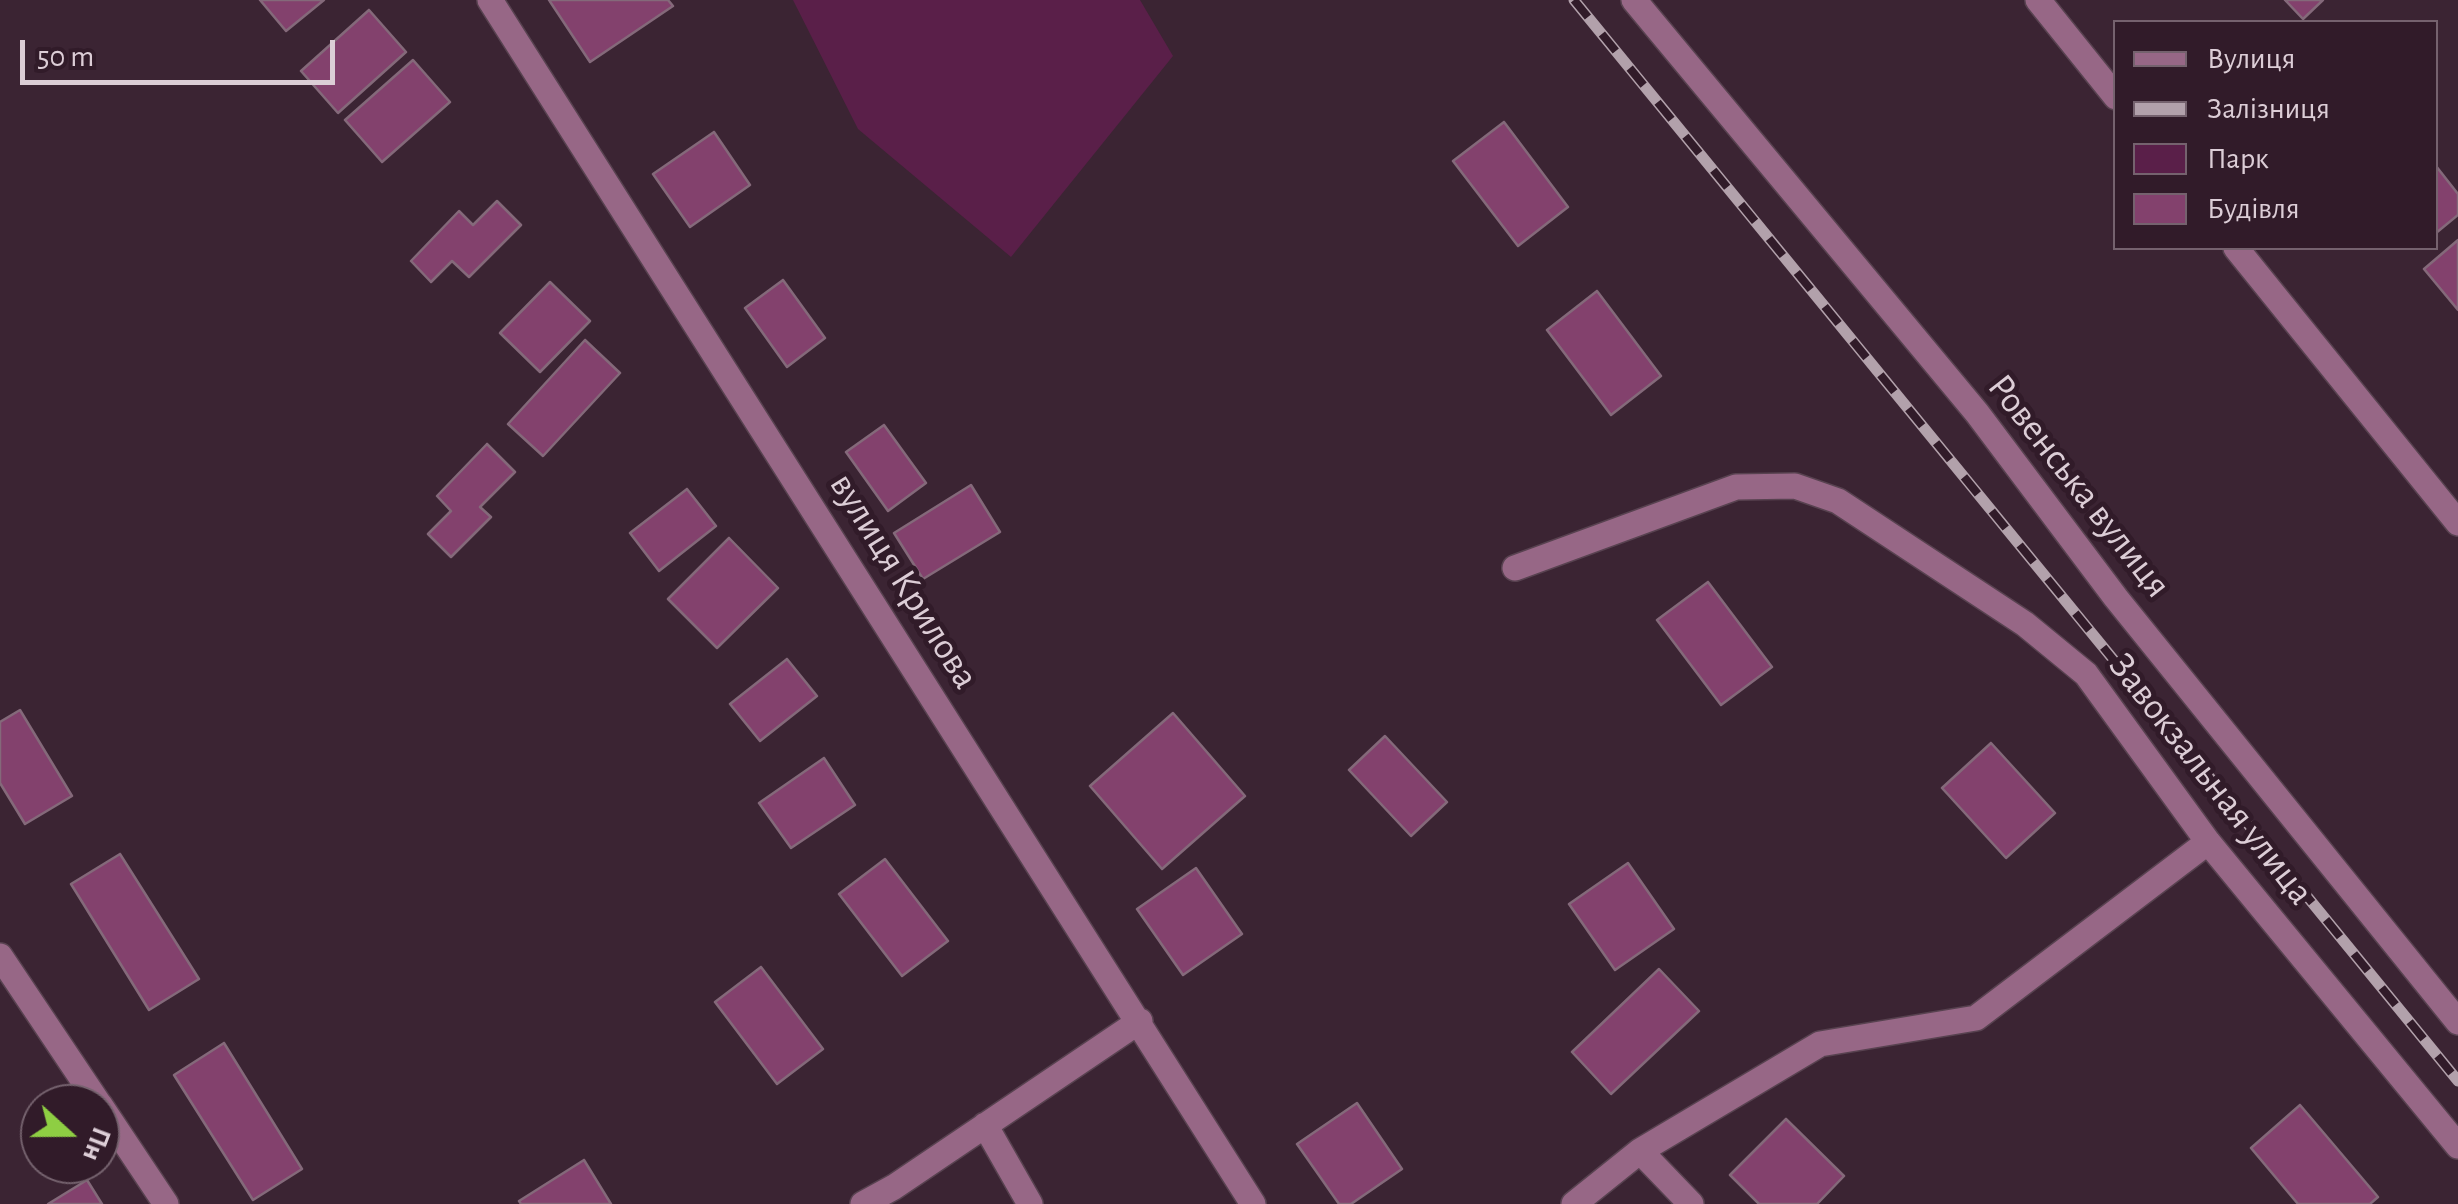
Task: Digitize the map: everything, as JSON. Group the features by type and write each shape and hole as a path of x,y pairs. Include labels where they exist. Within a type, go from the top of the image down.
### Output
{"street":[{"name":"вулиця Крилова","path":"490,0 1253,1204"},
{"name":"Ровенська вулиця","path":"1634,0 1977,413 2116,598 2458,1022"},
{"path":"2038,0 2113,93"},
{"path":"2238,250 2458,523"},
{"name":"Завокзальная улица","path":"1515,568 1736,487 1796,486 1838,501 2025,624 2086,674 2208,842 2458,1146"},
{"path":"1574,1204 1640,1151 1820,1044 1976,1018 2208,842"},
{"path":"0,956 86,1084"},
{"path":"863,1204 1140,1021"},
{"path":"985,1125 1030,1204"},
{"path":"120,1135 166,1204"},
{"path":"1640,1151 1691,1204"}],"green space":[{"path":"793,0 1140,0 1173,56 1011,257 858,129"}],"building":[{"path":"260,0 324,0 286,31"},
{"path":"549,0 668,0 673,6 590,62"},
{"path":"2285,0 2323,0 2303,19"},
{"path":"369,10 406,52 338,113 301,71"},
{"path":"413,60 450,102 382,162 345,120"},
{"path":"1504,122 1568,207 1518,246 1453,161"},
{"path":"714,132 750,185 690,227 653,174"},
{"path":"2438,169 2458,194 2458,215 2438,231"},
{"path":"497,201 521,225 469,277 452,261 431,282 411,261 459,211 473,225"},
{"path":"2458,240 2458,310 2424,269"},
{"path":"783,280 825,338 787,367 745,308"},
{"path":"550,282 590,321 540,372 500,333"},
{"path":"1597,291 1661,376 1611,415 1547,330"},
{"path":"585,340 620,373 543,456 508,424"},
{"path":"884,425 926,483 888,511 846,452"},
{"path":"487,444 515,472 480,507 491,517 451,557 428,534 451,511 437,496"},
{"path":"971,485 1000,532 923,579 894,533"},
{"path":"687,489 716,526 659,571 630,533"},
{"path":"729,538 778,588 717,648 668,599"},
{"path":"1708,582 1772,667 1721,705 1657,620"},
{"path":"787,659 817,696 760,741 730,704"},
{"path":"20,710 72,796 25,824 0,783 0,722"},
{"path":"1173,713 1245,796 1162,869 1090,786"},
{"path":"1385,736 1447,802 1411,836 1349,770"},
{"path":"1991,743 2055,813 2006,858 1942,788"},
{"path":"824,758 855,805 791,848 759,803"},
{"path":"120,854 199,979 149,1010 71,884"},
{"path":"885,859 948,941 902,976 839,894"},
{"path":"1628,863 1674,929 1615,970 1569,904"},
{"path":"1196,868 1242,934 1183,975 1137,909"},
{"path":"761,967 823,1049 777,1084 715,1002"},
{"path":"1659,969 1699,1011 1611,1094 1572,1052"},
{"path":"224,1043 302,1169 253,1200 174,1075"},
{"path":"1357,1103 1402,1169 1351,1204 1339,1204 1297,1144"},
{"path":"2300,1105 2378,1197 2370,1204 2298,1204 2251,1148"},
{"path":"1786,1119 1844,1176 1817,1204 1759,1204 1730,1175"},
{"path":"584,1160 611,1204 519,1201"},
{"path":"80,1184 90,1184 102,1204 48,1204"}],"railway":[{"path":"1574,0 2458,1081"}]}
